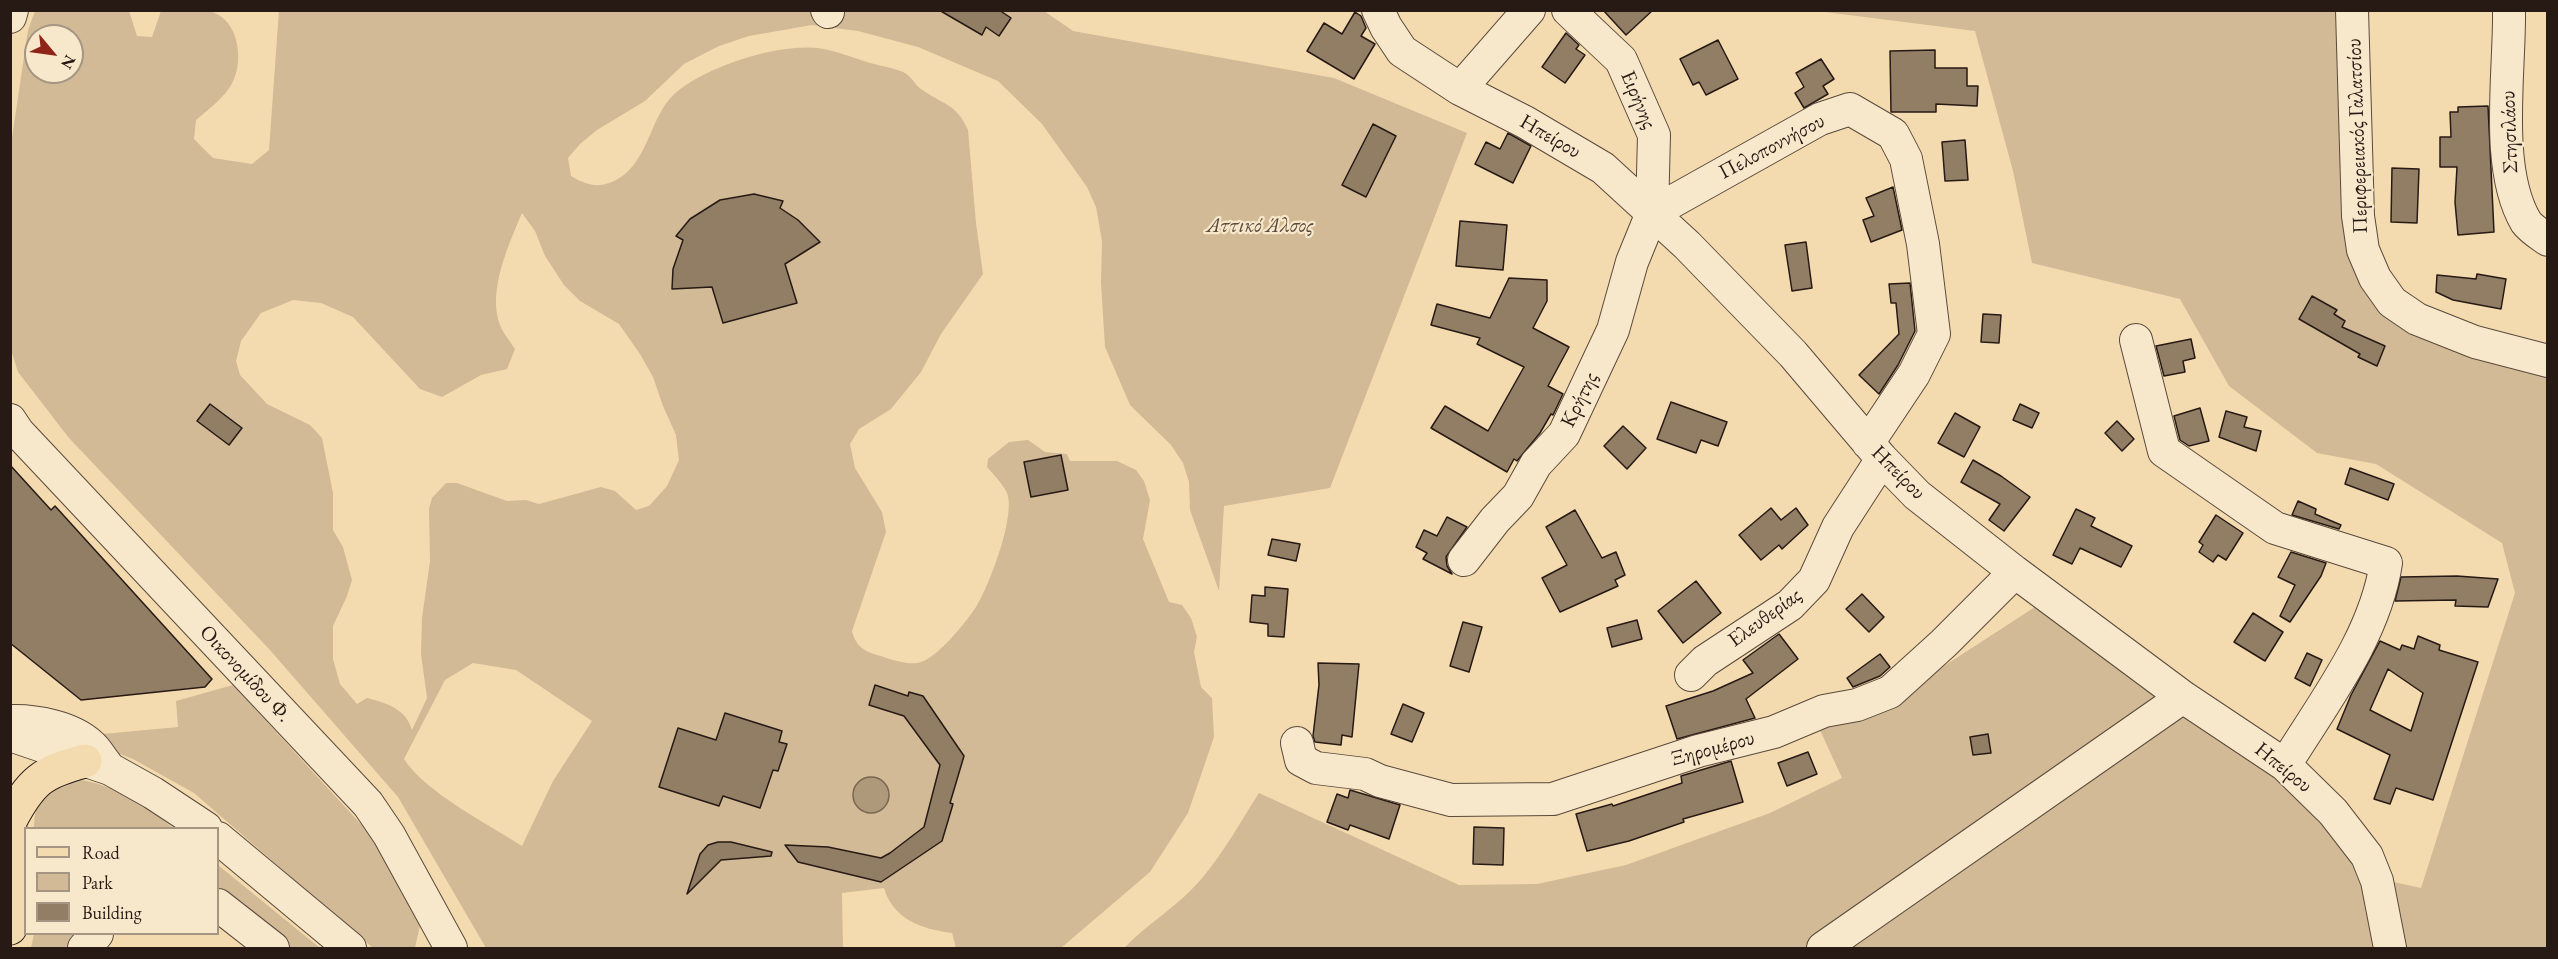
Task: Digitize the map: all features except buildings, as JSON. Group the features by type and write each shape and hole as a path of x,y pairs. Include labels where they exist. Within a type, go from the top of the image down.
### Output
{"main road":[{"path":"10,821 23,796 33,784 54,771 98,765"},
{"path":"10,830 15,853 15,878 10,928"}],"street":[{"path":"10,17 12,10"},
{"name":"Ηπείρου","path":"1378,10 1402,51 1460,89 1525,122 1603,168 1687,245 1793,354 1875,451 1917,495 2015,572 2183,697 2285,765 2333,812 2367,856 2377,881 2390,948"},
{"path":"1460,89 1529,10"},
{"name":"Ειρήνης","path":"1568,10 1621,60 1654,135 1652,213"},
{"name":"Περιφερειακός Γαλατσίου","path":"2352,10 2357,206 2363,250 2375,278 2392,302 2416,319 2475,342 2547,361"},
{"name":"Στησιλάου","path":"2509,10 2507,141 2513,189 2528,225 2547,240"},
{"name":"Πελοποννήσου","path":"1652,213 1820,119 1840,112 1850,109 1893,134 1906,159 1923,244 1934,334 1875,451"},
{"name":"Κρήτης","path":"1464,560 1495,520 1518,496 1536,464 1564,434 1613,330 1632,262 1652,213"},
{"path":"2136,340 2164,451 2275,528 2386,563 2372,619 2285,765"},
{"name":"Οικονομίδου Φ.","path":"10,420 18,432 368,804 389,835 451,948"},
{"name":"Ελευθερίας","path":"1691,675 1705,660 1790,605 1814,580 1875,451"},
{"name":"Ξηρομέρου","path":"1297,743 1301,760 1316,768 1365,774 1380,781 1451,800 1553,799 1698,751 1774,732 1824,711 1857,705 1890,692 1944,643 2015,572"},
{"path":"1823,948 2183,697"},
{"path":"10,721 25,720 73,734 91,745 98,765"},
{"path":"10,735 98,765 153,793 204,827"},
{"path":"219,839 350,948"},
{"path":"219,906 273,948"},
{"path":"84,948 95,935"}],"green space":[{"name":"Αττικό Άλσος","path":"196,10 218,14 226,20 236,38 237,70 227,91 196,120 194,139 213,158 252,164 269,150 279,10 1044,11 1073,31 1334,78 1467,133 1330,488 1224,506 1219,591 1190,510 1189,482 1183,463 1171,445 1130,405 1105,347 1101,283 1102,241 1096,207 1087,187 1042,124 998,81 918,47 858,31 812,25 749,36 719,46 684,64 645,101 597,130 568,158 571,176 585,183 598,185 618,179 634,165 663,108 679,90 709,72 726,65 783,49 830,50 905,73 921,89 948,105 964,121 968,130 983,274 941,334 921,372 891,409 859,429 850,444 855,468 882,512 886,532 852,631 854,637 862,648 870,653 912,663 928,659 951,638 976,607 994,568 1005,534 1009,504 1007,493 987,467 988,459 1009,442 1028,440 1045,452 1067,454 1070,461 1117,461 1136,470 1144,481 1150,500 1143,539 1169,602 1182,605 1191,618 1197,637 1194,652 1201,687 1212,698 1214,737 1188,813 1150,872 1061,948 956,948 952,933 930,929 901,915 888,899 884,888 842,893 843,948 486,948 398,797 269,649 69,438 18,372 11,350 10,151 24,57 24,84 84,84 84,24 30,24 35,11 129,11 137,36 152,37 161,11","holes":["754,194 783,201 779,210 802,223 818,243 785,264 797,303 723,323 712,287 672,289 673,269 685,241 676,236 691,219 710,206 720,201","522,213 535,231 545,256 564,285 580,301 619,324 640,354 653,377 676,435 679,460 667,486 649,506 636,510 615,491 601,487 539,504 526,500 507,501 457,483 446,483 432,498 429,509 430,561 422,618 421,654 427,698 412,730 405,717 395,708 367,698 357,704 340,684 333,659 333,626 352,580 343,547 333,530 333,493 322,438 310,425 267,404 240,375 236,361 241,341 261,313 293,300 321,303 353,317 420,389 442,397 481,375 507,369 515,349 500,325 496,298 501,268","473,663 516,670 592,721 553,781 522,846 442,795 414,771 404,759 445,680"]},
{"path":"1817,11 2341,11 2360,274 2547,372 2547,948 1124,948 1203,877 1259,793 1459,885 1537,884 1626,865 1770,813 1842,778 1819,728 1890,701 2035,607 2045,611 2280,770 2366,876 2421,888 2515,593 2502,543 2376,464 2317,453 2229,386 2180,299 2032,263 2013,171 1975,31"},
{"path":"233,685 369,833 421,921 415,948 373,948 194,793 133,759 107,749 103,734 178,727 176,701"},
{"path":"70,779 98,784 125,795 172,827 34,827 39,803 54,788"},
{"path":"219,866 320,948 285,948 219,894"},
{"path":"34,935 77,935 65,948 31,948"}],"shaded area":[{"path":"871,777 884,782 889,795 884,808 871,813 858,808 853,795 858,782"}]}
